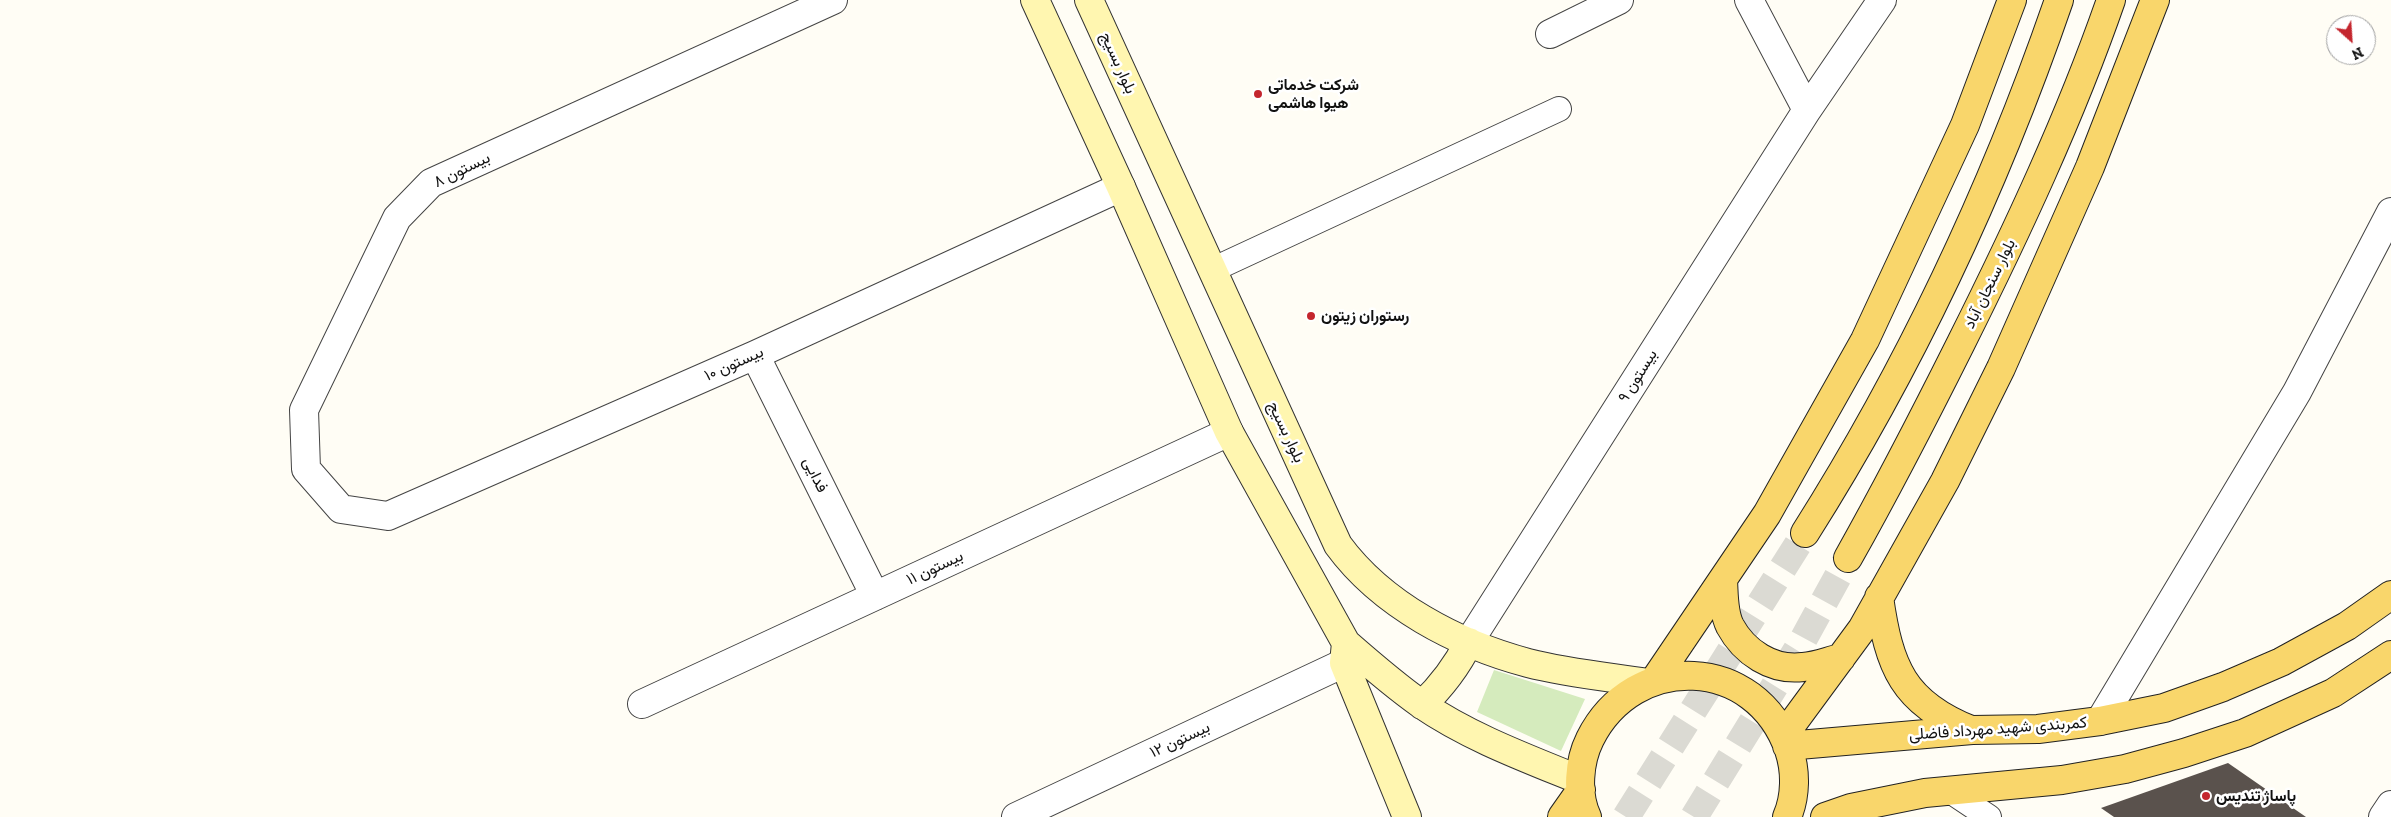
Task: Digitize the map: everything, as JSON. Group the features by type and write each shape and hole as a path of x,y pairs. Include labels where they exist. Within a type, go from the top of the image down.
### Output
{"main road":[{"path":"1035,0 1121,187 1229,432 1345,653 1407,817"},
{"name":"بلوار بسیج","path":"1089,0 1338,546 1353,566 1389,597 1435,625 1470,642 1528,663 1651,682"},
{"path":"1651,682 1767,514 1865,340 1966,125 2012,0"},
{"path":"1804,533 1851,458 1943,282 2001,157 2059,0"},
{"name":"بلوار سنجان آباد","path":"1848,558 1918,428 1998,270 2058,138 2111,0"},
{"path":"1786,741 1862,629 1944,481 2020,326 2090,167 2155,0"},
{"path":"1723,580 1724,603 1729,625 1744,646 1758,657 1775,665 1801,667 1841,658"},
{"name":"کمربندی شهید مهرداد فاضلی","path":"1786,741 1972,730 2038,730 2100,721 2164,708 2223,687 2281,662 2347,626 2391,595"},
{"path":"1880,597 1884,631 1902,681 1924,706 1945,720 1972,730"},
{"path":"1422,705 1434,694 1457,665 1470,642"},
{"path":"1345,653 1390,681 1422,705 1500,748 1580,785"},
{"path":"1825,817 1851,808 1925,793 2062,780 2125,769 2184,753 2245,733 2333,693 2391,655"},
{"path":"1587,817 1580,785 1585,749 1599,721 1621,698 1651,682 1679,675 1711,677 1741,689 1766,709 1786,741 1792,759 1794,784 1788,817"},
{"path":"1562,817 1580,785"}],"street":[{"name":"بیستون ۸","path":"341,509 306,469 304,410 397,218 430,183 832,0"},
{"path":"1550,34 1619,0"},
{"path":"1749,0 1807,110"},
{"name":"بیستون ۹","path":"1470,642 1807,110 1882,0"},
{"name":"بیستون ۱۰","path":"341,509 388,516 755,355 1121,187"},
{"path":"2100,721 2297,392 2391,212"},
{"name":"فدایی","path":"755,355 875,596"},
{"name":"بیستون ۱۱","path":"642,704 1229,432"},
{"name":"بیستون ۱۲","path":"1016,817 1345,653"},
{"path":"2383,817 2391,805"}],"lane":[{"path":"1212,270 1559,109"},
{"path":"1950,791 1989,817"}],"green space":[{"path":"1494,670 1585,699 1561,751 1477,712"}],"building":[{"name":"پاساژ تندیس","path":"2228,763 2306,817 2114,817 2101,808"}],"tunnel":[{"path":"1626,817 1805,533"},
{"path":"1694,817 1803,640 1848,558"}],"place":[{"name":"شرکت خدماتی هیوا هاشمی","path":"1258,94"},
{"name":"رستوران زیتون","path":"1311,316"},
{"name":"پاساژ تندیس","path":"2206,796"}]}
